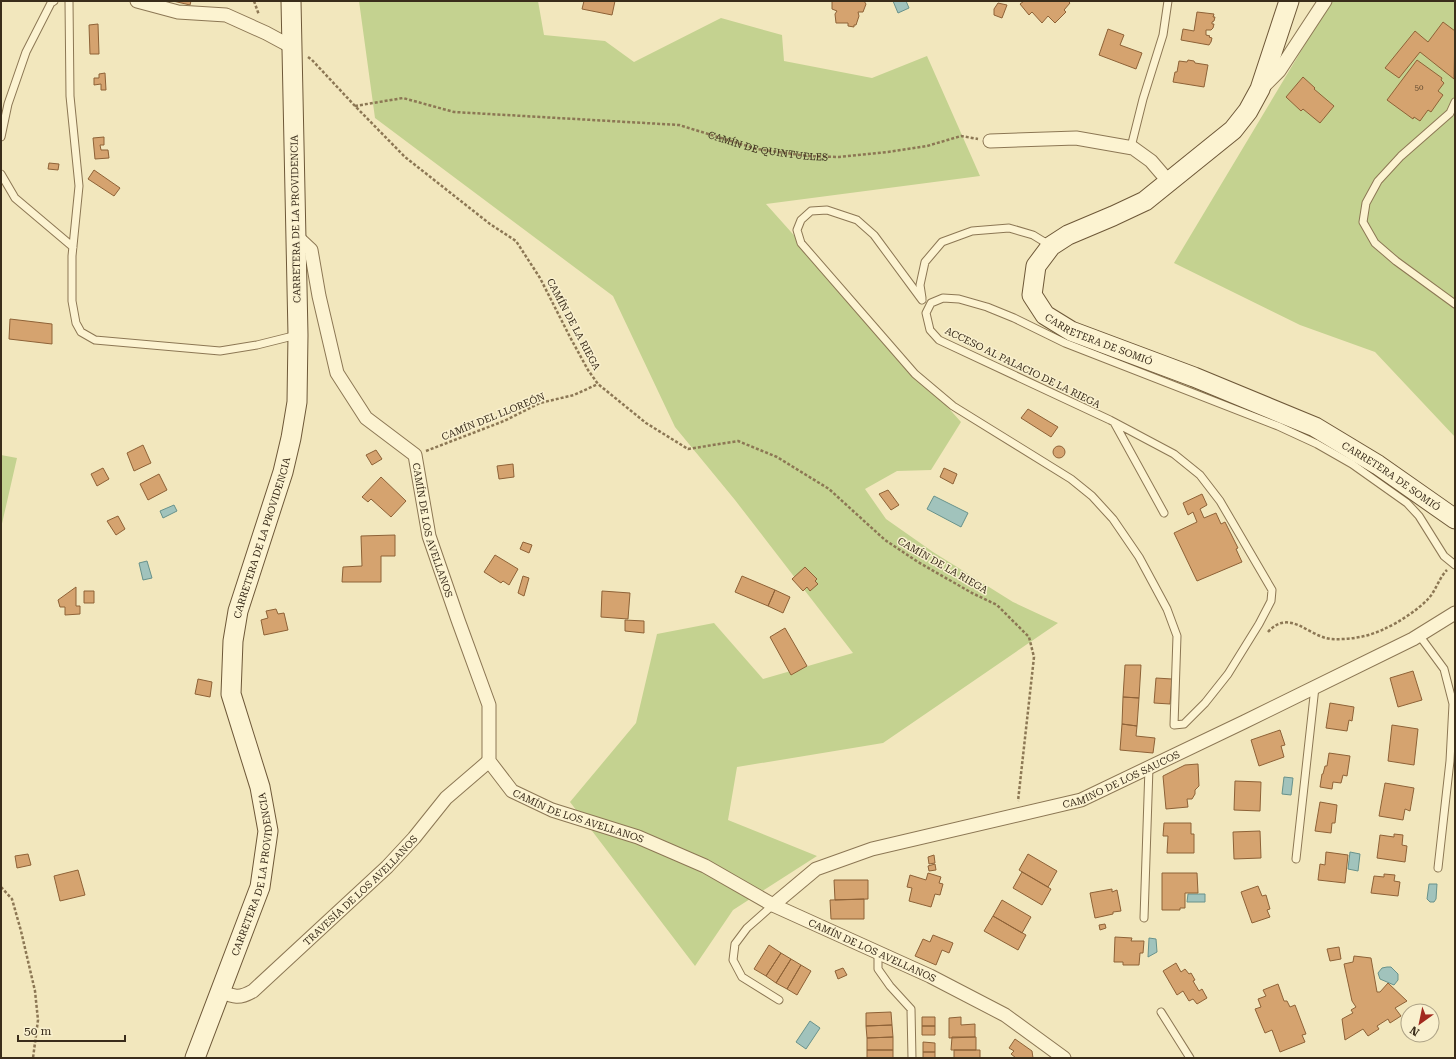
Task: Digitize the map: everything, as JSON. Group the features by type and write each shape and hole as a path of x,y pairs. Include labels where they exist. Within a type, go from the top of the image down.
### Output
{"street":[{"path":"137,1 178,12 226,15 266,33 292,47"},
{"name":"CARRETERA DE LA PROVIDENCIA","path":"195,1058 260,887 268,830 260,787 231,694 233,641 238,611 283,472 297,402 298,335 291,1"},
{"name":"CARRETERA DE SOMIÓ","path":"1289,1 1260,89 1248,111 1233,130 1145,201 1068,235 1051,246 1036,266 1032,295 1045,315 1071,330 1194,377 1315,426 1378,465 1455,518"},
{"path":"1260,89 1279,71 1325,1"},
{"path":"990,141 1076,138 1131,147 1151,161 1169,182"},
{"name":"CAMÍN DE LOS AVELLANOS","path":"295,235 311,250 319,296 337,373 366,418 416,455 429,536 489,705 489,761 512,791 552,810 638,837 705,866 773,905 930,976 1005,1016 1064,1058"},
{"name":"CAMINO DE LOS SAUCOS","path":"773,905 816,869 872,849 1080,800 1315,687 1419,635 1455,613"},
{"name":"TRAVESÍA DE LOS AVELLANOS","path":"220,991 233,997 244,996 253,991 387,867 414,838 446,798 489,761"}],"lane":[{"path":"1,136 8,104 26,52 50,3 54,1"},
{"path":"69,1 70,96 79,186 73,247 72,301 76,323 81,332 95,340 220,351 257,345 298,335"},
{"path":"1131,147 1143,99 1163,35 1168,1"},
{"path":"1455,102 1450,113 1400,156 1378,181 1366,203 1363,222 1374,244 1396,262 1455,304"},
{"path":"1,174 15,198 73,247"},
{"name":"ACCESO AL PALACIO DE LA RIEGA","path":"922,300 874,235 856,220 827,210 811,211 801,220 797,230 800,243 915,374 953,406 1071,480 1092,496 1113,519 1139,557 1167,609 1177,636 1174,725 1184,724 1228,674 1259,624 1271,601 1272,590 1220,501 1200,476 1174,454 1136,433 939,340 930,330 926,313 928,308"},
{"path":"1051,246 1033,235 1009,228 972,231 942,242 925,262 920,284 922,300 928,308 931,302 944,298 959,299 987,307 1014,318 1065,343 1278,426 1317,444 1352,464 1407,503 1419,516 1444,556 1454,565"},
{"path":"1115,424 1164,513"},
{"path":"1419,635 1444,669 1453,704 1450,761 1438,868"},
{"path":"1296,859 1315,687"},
{"path":"1144,918 1149,767"},
{"path":"773,905 747,928 735,944 733,960 742,977 779,1000"},
{"path":"878,952 878,968 890,986 911,1009 912,1058"},
{"path":"1161,1012 1190,1058"}],"path":[{"name":"CAMÍN DE LA RIEGA","path":"292,47 312,60 405,157 490,224 516,241 540,278 588,370 598,384 646,424 688,449 738,441 777,457 829,489 885,540 938,574 996,605 1029,637 1034,657 1017,805 1018,814"},
{"name":"CAMÍN DE QUINTUELES","path":"355,106 403,98 454,112 679,125 757,149 808,156 839,157 888,152 927,146 961,136 990,141"},
{"name":"CAMÍN DEL LLOREÓN","path":"416,455 504,421 540,403 574,395 598,384"},
{"path":"1265,635 1274,625 1288,622 1329,638 1353,639 1384,630 1414,611 1429,598 1445,572 1454,565"},
{"path":"1,887 12,899 35,991 38,1020 33,1058"}],"green space":[{"path":"359,1 538,1 544,35 605,41 634,62 721,18 782,35 784,61 872,78 927,56 980,176 766,204 961,422 931,470 897,471 865,489 886,519 933,552 1013,602 1058,623 883,743 737,767 728,820 817,856 733,910 695,966 570,802 636,723 657,634 714,623 763,679 853,653 735,500 675,427 613,296 375,118"},
{"path":"1331,1 1455,1 1455,437 1375,352 1300,325 1174,263"},
{"path":"1,455 17,458 1,528"}],"water":[{"path":"893,1 906,1 909,8 898,13"},
{"path":"934,496 968,513 961,527 927,509"},
{"path":"174,505 177,511 163,518 160,511"},
{"path":"147,561 152,578 143,580 139,563"},
{"path":"1284,777 1293,778 1291,795 1282,794"},
{"path":"1350,852 1360,854 1358,871 1348,869"},
{"path":"1429,884 1437,884 1436,899 1434,902 1430,902 1427,899"},
{"path":"1188,894 1205,894 1205,902 1187,902"},
{"path":"1149,938 1156,939 1157,952 1148,957"},
{"path":"1391,967 1398,974 1398,980 1394,985 1380,979 1378,973 1382,968"},
{"path":"810,1021 820,1028 806,1049 796,1042"}],"building":[{"path":"173,1 191,1 190,5"},
{"path":"584,1 615,1 612,15 582,9"},
{"path":"832,1 864,1 866,4 863,12 858,12 859,16 854,27 848,26 848,23 836,23 835,14 837,11 832,9"},
{"path":"1024,1 1068,1 1070,3 1064,10 1066,12 1055,23 1048,16 1042,23 1032,12 1029,15 1020,4"},
{"path":"998,3 1007,5 1002,18 994,15 994,9"},
{"path":"1197,12 1214,14 1214,21 1212,22 1212,24 1214,24 1213,28 1211,30 1206,30 1206,35 1212,38 1209,45 1181,40 1183,29 1194,31"},
{"path":"1443,22 1455,31 1454,79 1420,52 1399,78 1385,68 1415,31 1428,42"},
{"path":"98,24 99,54 90,54 89,25"},
{"path":"1108,29 1124,35 1120,45 1142,53 1136,69 1099,55"},
{"path":"1188,60 1194,61 1195,63 1208,65 1204,87 1173,82 1179,61 1187,62"},
{"path":"1417,60 1442,78 1441,80 1444,83 1438,91 1443,95 1431,112 1428,110 1420,121 1414,117 1413,119 1387,100"},
{"path":"105,73 106,90 101,90 101,84 94,85 94,78 99,78 99,74"},
{"path":"1303,77 1315,88 1314,89 1334,106 1320,123 1303,109 1301,111 1286,97"},
{"path":"104,137 104,145 100,145 101,150 108,150 109,158 95,159 93,138"},
{"path":"49,163 59,164 58,170 48,169"},
{"path":"94,170 120,188 114,196 88,179"},
{"path":"10,319 52,324 52,344 9,339"},
{"path":"1028,409 1058,427 1051,437 1021,418"},
{"path":"143,445 151,463 134,471 127,453"},
{"path":"1057,446 1061,446 1065,452 1061,458 1057,458 1053,454 1053,450"},
{"path":"376,450 382,459 372,465 366,455"},
{"path":"513,464 514,477 499,479 497,466"},
{"path":"103,468 109,479 97,486 91,474"},
{"path":"944,468 957,474 953,484 940,477"},
{"path":"159,474 167,490 148,500 140,484"},
{"path":"381,477 406,501 391,517 371,499 368,502 362,497"},
{"path":"888,490 899,505 891,510 879,494"},
{"path":"1202,494 1207,505 1200,509 1204,518 1216,513 1221,524 1225,522 1238,548 1236,549 1242,562 1197,581 1174,533 1197,522 1193,512 1188,515 1183,503"},
{"path":"118,516 125,529 116,535 107,521"},
{"path":"395,535 395,556 381,556 381,582 342,582 343,567 362,566 361,536"},
{"path":"523,542 532,545 529,553 520,549"},
{"path":"495,555 518,569 509,585 503,581 501,583 484,572"},
{"path":"805,567 817,579 815,581 818,584 810,591 807,587 803,591 792,579"},
{"path":"523,576 529,578 524,596 518,593"},
{"path":"742,576 775,590 768,606 735,592"},
{"path":"76,587 76,606 80,606 80,614 65,615 65,607 60,607 58,600"},
{"path":"775,590 790,597 783,613 768,606"},
{"path":"84,591 94,591 94,603 84,603"},
{"path":"602,591 630,593 628,619 601,617"},
{"path":"276,609 278,614 284,613 288,630 264,635 261,620 268,618 266,611"},
{"path":"625,620 644,621 644,633 625,631"},
{"path":"785,628 807,666 791,675 770,637"},
{"path":"1125,665 1141,665 1139,698 1123,697"},
{"path":"1413,671 1422,700 1398,707 1390,678"},
{"path":"1156,678 1172,679 1170,704 1154,703"},
{"path":"198,679 212,682 210,697 195,694"},
{"path":"1123,697 1139,698 1137,726 1122,724"},
{"path":"1330,703 1354,707 1352,721 1349,720 1347,731 1326,728"},
{"path":"1122,724 1137,726 1136,736 1155,738 1153,753 1120,750"},
{"path":"1392,725 1418,729 1414,765 1388,761"},
{"path":"1280,730 1285,745 1281,746 1284,757 1259,766 1251,740"},
{"path":"1329,753 1350,756 1347,776 1343,775 1341,783 1333,782 1332,789 1320,787 1322,774 1325,766 1327,766"},
{"path":"1198,764 1199,786 1195,790 1195,794 1192,799 1187,799 1188,807 1166,809 1163,776 1185,765"},
{"path":"1235,781 1261,782 1260,811 1234,810"},
{"path":"1385,783 1414,788 1410,811 1405,809 1403,820 1379,816"},
{"path":"1320,802 1337,805 1335,823 1332,823 1331,833 1315,831"},
{"path":"1164,823 1191,823 1191,834 1194,834 1194,853 1167,853 1168,836 1163,836"},
{"path":"1260,831 1261,858 1234,859 1233,832"},
{"path":"1394,834 1403,835 1402,845 1407,846 1405,862 1377,858 1380,835 1394,837"},
{"path":"1326,852 1348,855 1345,883 1318,880 1320,864 1325,865"},
{"path":"28,854 31,865 17,868 15,856"},
{"path":"1028,854 1057,871 1048,887 1019,870"},
{"path":"934,855 935,863 929,864 928,857"},
{"path":"935,864 936,870 929,871 928,866"},
{"path":"78,870 85,895 60,901 54,876"},
{"path":"1022,872 1051,889 1042,905 1013,888"},
{"path":"928,873 941,877 939,883 943,884 940,895 935,894 931,907 909,901 912,888 907,887 910,875 926,880"},
{"path":"1162,873 1197,873 1198,893 1185,893 1185,908 1180,908 1180,910 1162,910"},
{"path":"1384,874 1395,875 1394,881 1400,882 1398,896 1371,893 1374,876 1384,877"},
{"path":"834,880 868,880 868,899 835,900"},
{"path":"1258,886 1262,896 1266,895 1270,909 1267,910 1270,917 1252,923 1241,892"},
{"path":"1112,889 1112,892 1117,890 1121,911 1095,918 1090,893"},
{"path":"864,899 864,919 831,919 830,900"},
{"path":"1002,900 1031,917 1022,933 993,916"},
{"path":"993,916 1026,935 1018,950 984,931"},
{"path":"1105,924 1106,928 1100,930 1099,925"},
{"path":"933,935 953,943 949,953 942,950 936,965 915,956 923,939 930,942"},
{"path":"1115,937 1132,938 1131,941 1144,941 1143,953 1140,953 1139,965 1123,965 1123,962 1114,962"},
{"path":"769,945 781,953 766,976 754,969"},
{"path":"1339,947 1341,959 1330,961 1327,949"},
{"path":"781,953 791,959 776,983 766,976"},
{"path":"1354,956 1371,958 1377,992 1380,992 1388,983 1407,1001 1400,1003 1400,1005 1395,1008 1400,1017 1390,1023 1388,1019 1377,1026 1379,1029 1368,1036 1363,1029 1345,1040 1342,1019 1353,1013 1351,1010 1356,1007 1352,1001 1344,964 1353,962"},
{"path":"791,959 801,965 787,989 776,983"},
{"path":"1176,963 1181,972 1185,969 1189,974 1191,973 1195,980 1193,981 1199,991 1202,989 1207,998 1197,1004 1193,999 1189,1001 1183,991 1177,995 1163,971"},
{"path":"801,965 811,971 797,995 787,989"},
{"path":"843,968 847,975 838,979 835,971"},
{"path":"1278,984 1284,1001 1287,1001 1290,1007 1295,1005 1306,1034 1302,1035 1305,1042 1280,1052 1272,1030 1265,1033 1255,1009 1261,1007 1258,999 1266,996 1263,990"},
{"path":"891,1012 892,1025 866,1026 866,1013"},
{"path":"922,1017 935,1017 935,1026 922,1026"},
{"path":"961,1017 961,1025 975,1024 975,1037 949,1038 949,1018"},
{"path":"892,1025 893,1037 867,1038 866,1026"},
{"path":"922,1026 935,1026 935,1035 922,1035"},
{"path":"893,1037 893,1050 867,1050 867,1038"},
{"path":"952,1037 976,1037 976,1050 951,1050"},
{"path":"1015,1039 1032,1051 1033,1058 1016,1058 1011,1054 1014,1051 1009,1048"},
{"path":"923,1042 935,1043 935,1052 923,1052"},
{"path":"867,1050 893,1050 893,1058 867,1058"},
{"path":"954,1050 980,1050 980,1058 954,1058"},
{"path":"923,1052 935,1052 935,1058 923,1058"}]}
